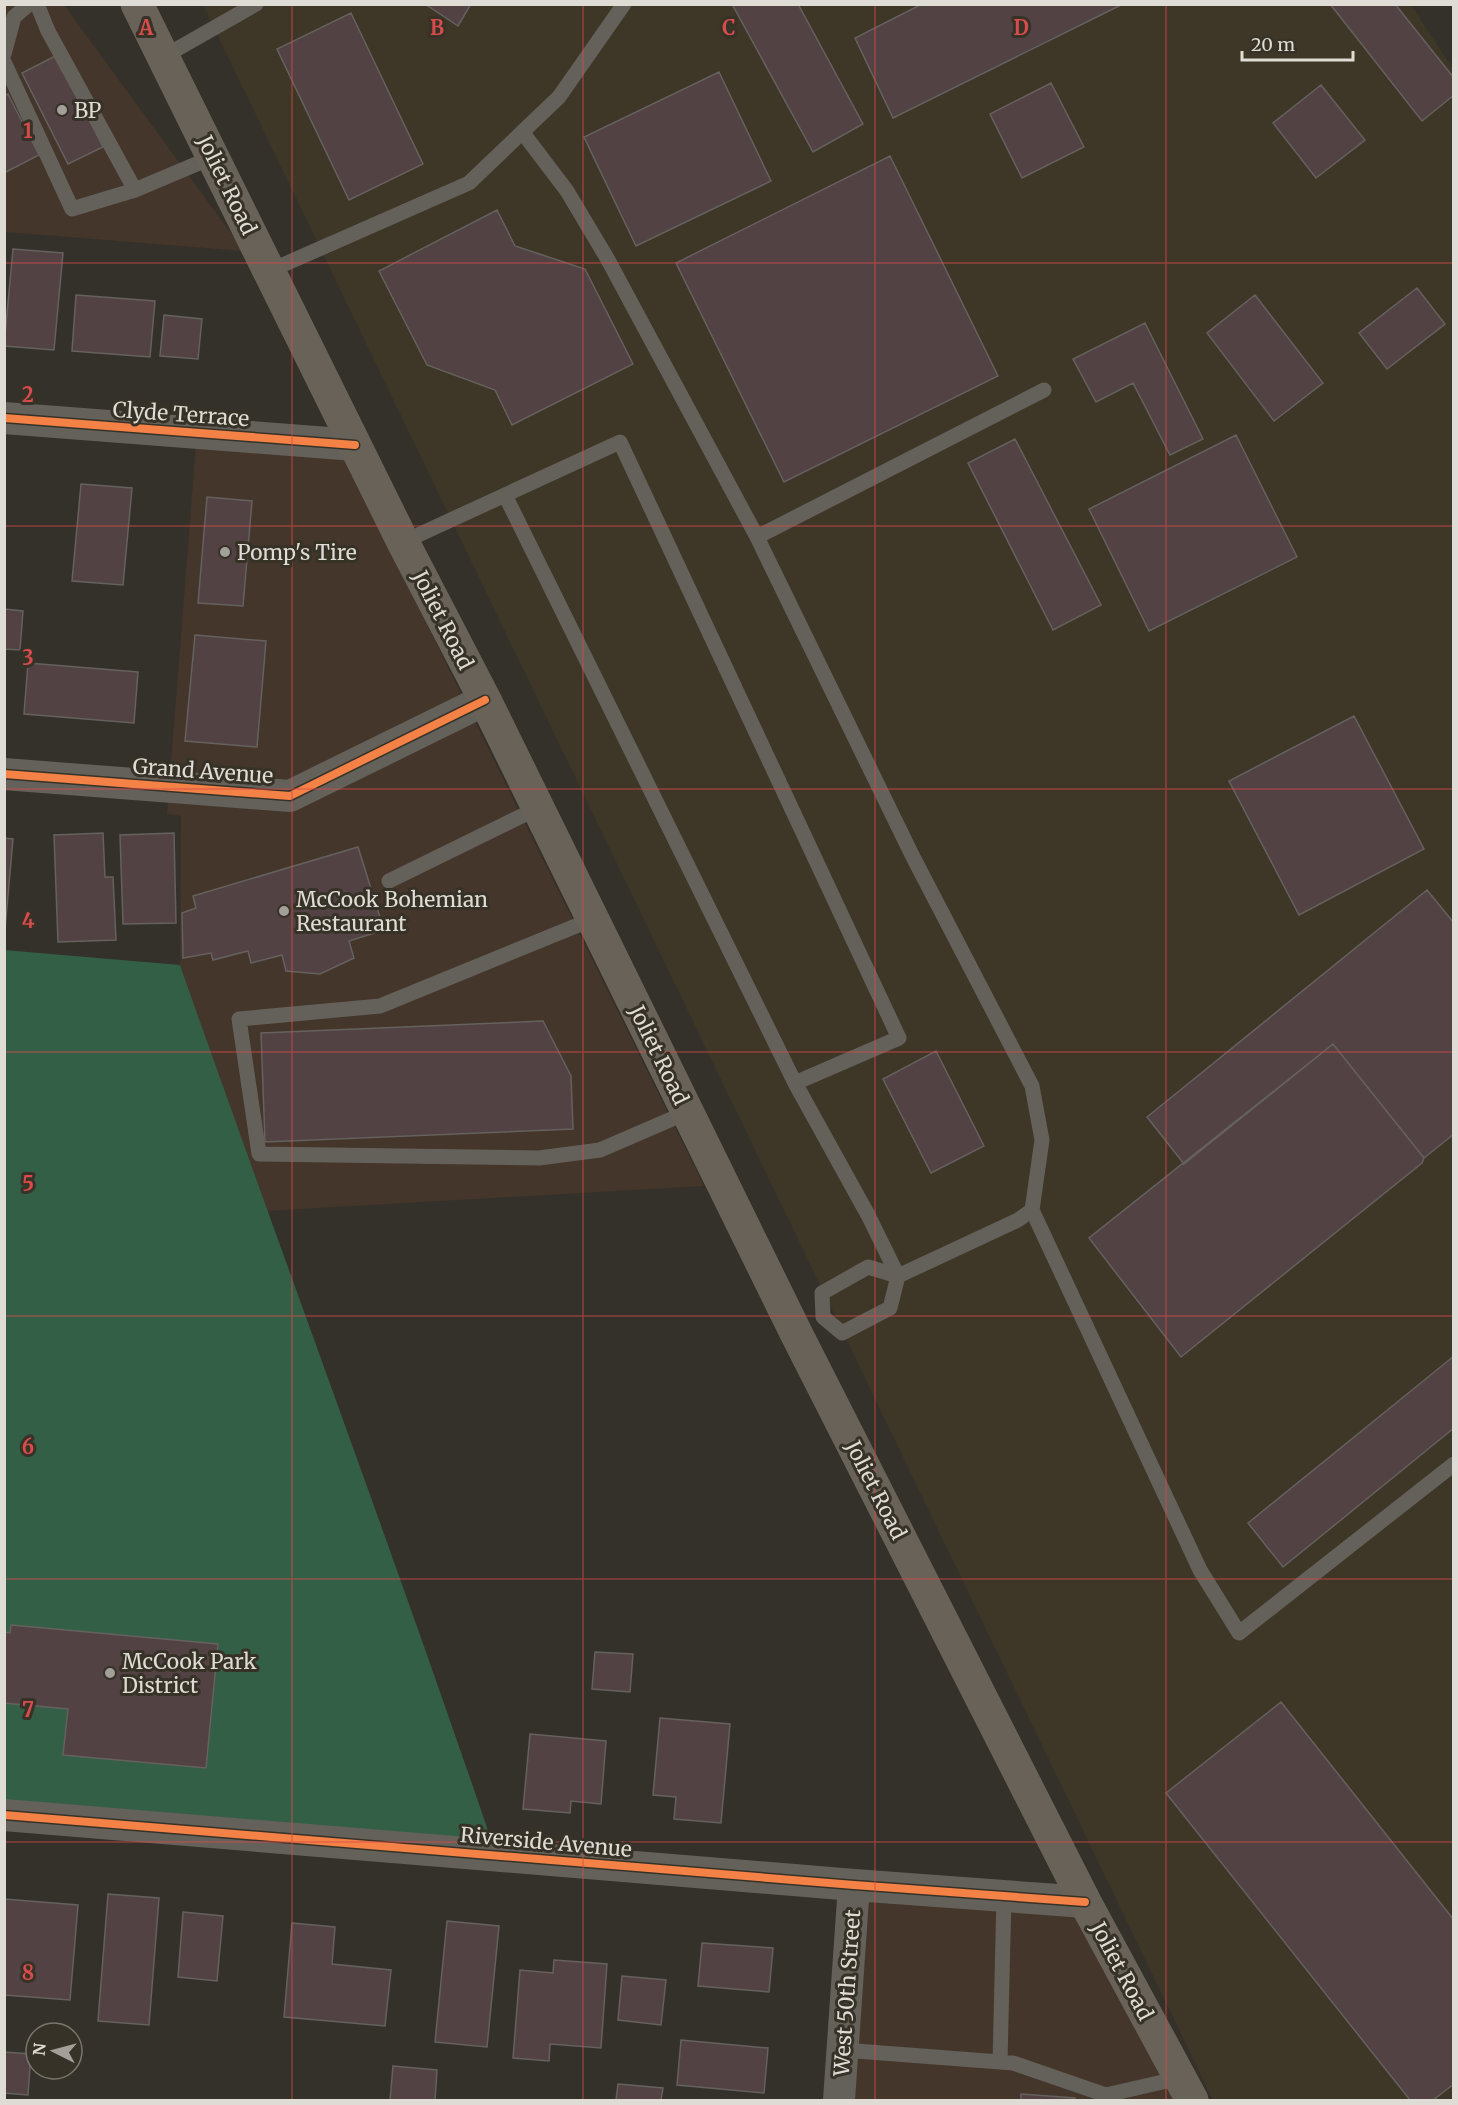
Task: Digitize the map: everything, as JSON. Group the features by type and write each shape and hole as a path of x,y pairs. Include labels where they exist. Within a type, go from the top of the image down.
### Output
{"main road":[{"name":"Joliet Road","path":"137,4 688,1112 810,1325 1085,1902 1186,2089"}],"street":[{"name":"Clyde Terrace","path":"4,418 355,445"},
{"name":"Grand Avenue","path":"4,774 290,796 484,700"},
{"name":"Riverside Avenue","path":"4,1815 1085,1902"},
{"name":"West 50th Street","path":"839,2100 854,1885"}],"lane":[{"path":"4,54 14,17 29,4"},
{"path":"37,4 70,72 135,190"},
{"path":"163,57 256,4"},
{"path":"269,271 470,183 559,97 624,4"},
{"path":"4,62 72,209 135,190 213,156"},
{"path":"522,133 567,190 607,258 757,537 912,855 1032,1086 1042,1140 1032,1210 1200,1570 1239,1633 1454,1464"},
{"path":"757,537 1044,390"},
{"path":"403,542 620,442 899,1038 795,1083"},
{"path":"505,495 795,1083 868,1215 898,1276 890,1308 842,1333 810,1325 822,1293 868,1267 898,1276 1009,1224 1032,1210"},
{"path":"389,881 538,808"},
{"path":"593,919 380,1006 238,1019 259,1154 538,1158 600,1149 688,1112"},
{"path":"1000,2062 1004,1896"},
{"path":"843,2050 1013,2063 1106,2095 1186,2089"}],"shaded area":[{"path":"4,5 64,5 244,251 5,232"},
{"path":"203,5 1411,5 1453,69 1453,2100 1213,2100"},
{"path":"198,419 331,430 704,1186 266,1211 180,965 181,816 167,814"},
{"path":"854,1889 1078,1912 1174,2100 836,2100"}],"green space":[{"path":"4,950 180,965 418,1629 495,1851 5,1809"}],"building":[{"path":"425,4 471,4 458,26"},
{"path":"732,4 798,4 863,124 813,152"},
{"path":"922,4 1123,4 893,118 855,38"},
{"path":"1330,4 1395,4 1454,78 1454,95 1422,121"},
{"path":"351,13 423,164 349,200 277,49"},
{"name":"BP","path":"57,55 103,147 68,164 22,73"},
{"path":"719,72 771,181 636,246 584,137"},
{"path":"1051,83 1084,147 1022,178 990,114"},
{"path":"1321,85 1365,140 1316,178 1273,123"},
{"path":"8,94 39,155 4,173 4,96"},
{"path":"890,156 998,376 784,482 676,263"},
{"path":"497,210 515,246 585,269 633,364 512,425 495,390 427,365 379,271"},
{"path":"13,249 63,253 54,350 4,346"},
{"path":"1417,288 1445,324 1387,369 1359,333"},
{"path":"76,295 155,301 150,357 72,351"},
{"path":"1255,295 1323,383 1274,421 1207,333"},
{"path":"164,315 202,319 198,359 160,356"},
{"path":"1145,323 1203,439 1170,455 1133,383 1096,402 1073,359"},
{"path":"1236,435 1297,557 1149,631 1089,509"},
{"path":"1015,439 1101,605 1053,630 968,463"},
{"path":"81,484 132,488 123,585 72,581"},
{"name":"Pomp's Tire","path":"207,497 252,501 243,606 198,603"},
{"path":"4,609 23,611 20,650 4,649"},
{"path":"195,635 266,641 257,747 185,741"},
{"path":"28,663 138,672 134,723 24,714"},
{"path":"1354,716 1424,849 1299,915 1229,781"},
{"path":"103,833 105,877 113,877 116,940 58,942 54,835"},
{"path":"174,833 176,923 123,924 120,835"},
{"path":"4,838 13,839 5,929 4,929"},
{"name":"McCook Bohemian Restaurant","path":"358,847 384,930 349,941 354,958 320,974 286,971 282,955 251,963 248,951 213,960 211,953 183,958 182,913 196,908 193,896"},
{"path":"1427,890 1454,923 1454,1134 1424,1158 1333,1044 1184,1164 1147,1117"},
{"path":"543,1021 571,1076 573,1129 265,1142 261,1033"},
{"path":"1333,1044 1424,1158 1422,1163 1181,1357 1089,1238"},
{"path":"936,1051 984,1146 931,1173 883,1079"},
{"path":"1454,1356 1454,1428 1283,1567 1248,1523"},
{"name":"McCook Park District","path":"11,1625 218,1644 206,1768 63,1755 68,1709 4,1703 4,1632 10,1633"},
{"path":"595,1652 633,1654 630,1692 592,1689"},
{"path":"1281,1702 1454,1920 1454,2084 1433,2100 1410,2100 1166,1793"},
{"path":"660,1718 730,1724 721,1823 674,1819 676,1797 653,1795"},
{"path":"530,1734 606,1741 601,1804 571,1801 570,1813 523,1809"},
{"path":"108,1894 159,1898 149,2025 98,2021"},
{"path":"4,1899 78,1905 70,2000 4,1995"},
{"path":"183,1912 223,1916 217,1981 178,1977"},
{"path":"447,1921 499,1926 487,2047 435,2042"},
{"path":"292,1923 335,1927 332,1964 391,1970 385,2026 284,2017"},
{"path":"702,1943 773,1948 769,1992 698,1986"},
{"path":"554,1960 607,1964 601,2048 550,2044 549,2061 513,2058 520,1970 553,1973"},
{"path":"622,1976 666,1980 661,2025 618,2020"},
{"path":"681,2040 768,2048 764,2093 677,2085"},
{"path":"4,2052 24,2053 24,2081 29,2081 28,2095 4,2093"},
{"path":"393,2066 437,2070 435,2100 390,2100"},
{"path":"618,2084 663,2088 661,2100 616,2100"},
{"path":"1021,2094 1075,2098 1074,2100 1021,2100"}],"cycle path":[{"path":"4,418 355,445"},
{"path":"4,774 290,796 485,700"},
{"path":"4,1815 1085,1902"}],"place":[{"name":"BP","path":"62,110"},
{"name":"Pomp's Tire","path":"225,552"},
{"name":"McCook Bohemian Restaurant","path":"284,911"},
{"name":"McCook Park District","path":"110,1673"}]}
